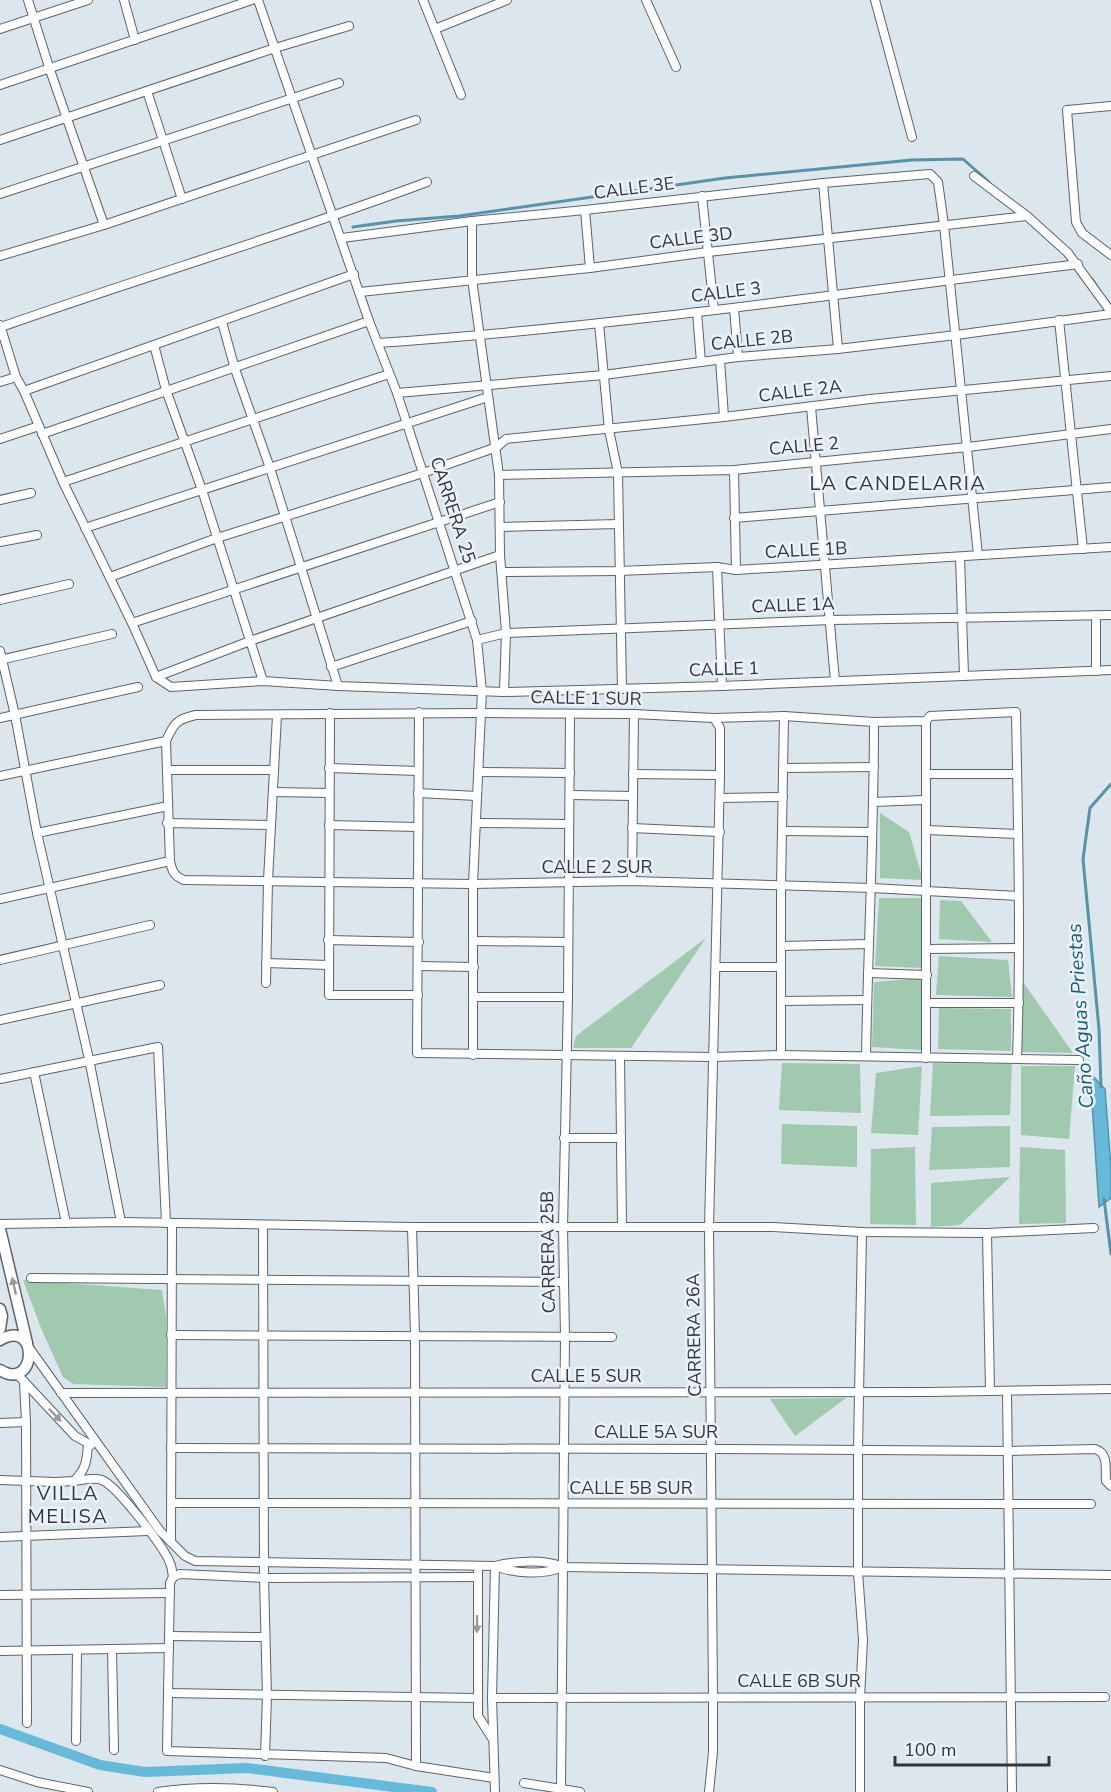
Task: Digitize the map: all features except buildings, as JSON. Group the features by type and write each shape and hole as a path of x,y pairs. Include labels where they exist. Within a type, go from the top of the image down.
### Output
{"street":[{"path":"28,0 104,225"},
{"path":"0,29 88,0"},
{"path":"124,0 135,40"},
{"path":"0,85 252,0"},
{"name":"CARRERA 25","path":"258,0 369,321 397,393 477,640 482,693 473,884 473,1054"},
{"path":"423,0 461,95"},
{"path":"435,29 507,0"},
{"path":"646,0 676,67"},
{"path":"874,0 912,137"},
{"path":"0,140 275,48 349,26"},
{"path":"0,194 339,83"},
{"path":"147,91 182,199"},
{"path":"1111,106 1067,110 1076,222 1082,233 1111,255"},
{"path":"0,256 104,225 416,120"},
{"name":"CALLE 3E","path":"342,238 472,221 823,183 930,174 938,182 944,225"},
{"path":"974,176 1027,216 1078,264 1111,313"},
{"path":"222,322 235,369 270,468 338,686 263,681 171,687 156,677 63,482 16,377 0,326 125,283 334,217 427,182"},
{"path":"823,183 838,349"},
{"path":"702,196 714,310"},
{"path":"585,210 590,268"},
{"name":"CALLE 3D","path":"360,292 590,268 708,252 1027,216"},
{"path":"472,221 472,279 499,475 500,555 506,633 504,692"},
{"path":"944,225 978,555"},
{"name":"CALLE 3","path":"378,343 479,336 734,308 1078,264"},
{"path":"24,391 354,274"},
{"path":"734,308 738,357"},
{"path":"697,312 701,362"},
{"name":"CALLE 2B","path":"397,393 604,375 738,357 838,349 1111,313"},
{"path":"1059,320 1083,549"},
{"path":"0,439 40,430 235,369 369,321"},
{"path":"598,323 609,430 618,473 622,689"},
{"path":"154,345 166,390 202,490 263,681"},
{"path":"720,360 724,417"},
{"path":"63,482 389,374"},
{"name":"CALLE 2A","path":"496,447 506,440 961,390 1111,376"},
{"path":"0,382 16,377"},
{"path":"85,528 488,397"},
{"path":"812,407 835,681"},
{"name":"CALLE 2","path":"499,475 734,470 968,447 1111,429"},
{"path":"110,577 216,538 423,473 496,447"},
{"path":"734,470 736,570"},
{"path":"734,519 1111,487"},
{"path":"0,500 31,493"},
{"path":"132,623 500,502"},
{"path":"500,527 619,524"},
{"path":"0,542 37,535"},
{"name":"CALLE 1B","path":"502,572 717,567 736,570 1111,547"},
{"path":"156,677 250,641 500,555"},
{"path":"960,556 964,676"},
{"path":"717,567 722,686"},
{"path":"0,600 69,584"},
{"path":"1096,615 1096,671"},
{"name":"CALLE 1A","path":"477,640 506,633 621,628 831,620 1111,615"},
{"path":"331,667 472,621"},
{"path":"112,634 1,657 15,715 37,833 89,1059 121,1222"},
{"name":"CALLE 1","path":"338,686 482,693 1111,670"},
{"path":"0,718 138,687"},
{"name":"CALLE 1 SUR","path":"166,741 173,726 182,718 196,715 277,716 481,709 714,718 784,716 874,722 926,721 930,716 1016,712 1017,774"},
{"path":"419,712 417,1053 714,1057 781,1055 1079,1060"},
{"path":"330,713 328,995 418,995"},
{"name":"CARRERA 25B","path":"561,1789 565,1392 563,1227 568,997 570,714"},
{"path":"632,881 633,714"},
{"path":"266,982 268,880 277,716"},
{"path":"781,1055 784,716"},
{"name":"CARRERA 26A","path":"709,1792 713,1752 713,1698 709,1227 720,832 720,728 714,718"},
{"path":"926,721 926,1058"},
{"path":"866,1056 872,888 874,722"},
{"path":"0,776 166,741 170,861 0,899"},
{"path":"784,768 874,767"},
{"path":"330,768 418,771"},
{"path":"167,770 274,770"},
{"path":"478,772 570,773"},
{"path":"633,774 720,775"},
{"path":"926,774 1017,774 1019,1003 1017,1059"},
{"path":"273,792 329,793"},
{"path":"418,793 477,796"},
{"path":"570,795 633,796"},
{"path":"720,798 783,796"},
{"path":"873,802 926,800"},
{"path":"37,833 168,806"},
{"path":"167,823 271,825"},
{"path":"476,823 569,824"},
{"path":"329,825 418,827"},
{"path":"633,828 720,832"},
{"path":"927,830 1017,834"},
{"path":"783,831 872,832"},
{"name":"CALLE 2 SUR","path":"170,861 172,871 184,880 473,884 569,884 632,881 872,888 1018,896"},
{"path":"0,960 150,926"},
{"path":"328,940 419,942"},
{"path":"474,941 568,942"},
{"path":"781,946 869,944"},
{"path":"927,949 1018,948"},
{"path":"266,963 328,965"},
{"path":"418,966 474,967"},
{"path":"717,967 781,967"},
{"path":"868,973 927,975"},
{"path":"0,1020 160,985"},
{"path":"474,997 568,997"},
{"path":"781,1001 867,1000"},
{"path":"927,1003 1019,1003"},
{"path":"0,1079 89,1059 158,1047 171,1279 171,1542"},
{"path":"620,1056 622,1227"},
{"path":"34,1072 66,1222"},
{"path":"564,1138 620,1138"},
{"path":"0,1224 121,1222 412,1227 709,1227 987,1233 1094,1228"},
{"path":"263,1225 264,1578 267,1696 265,1756"},
{"path":"412,1227 415,1335 416,1766"},
{"path":"0,1229 30,1359 27,1365 16,1373 10,1374 0,1370"},
{"path":"860,1792 860,1698 863,1640 858,1572 858,1450 862,1232"},
{"path":"987,1233 990,1391"},
{"path":"31,1278 564,1282"},
{"path":"0,1309 2,1317 0,1329"},
{"path":"171,1335 612,1336"},
{"path":"0,1340 15,1336 28,1346 160,1531 185,1556 195,1561 478,1566 507,1563 554,1563 563,1567 1111,1575"},
{"path":"16,1373 75,1436 100,1449"},
{"path":"24,1382 27,1724"},
{"name":"CALLE 5 SUR","path":"61,1393 859,1392 1111,1389"},
{"path":"1007,1391 1012,1792"},
{"path":"0,1423 26,1422"},
{"path":"74,1481 84,1471 87,1464 88,1444"},
{"name":"CALLE 5A SUR","path":"171,1448 1008,1451 1095,1449 1101,1451 1105,1456 1106,1481 1111,1486"},
{"path":"0,1480 56,1482 99,1479 108,1483 148,1531 170,1563 173,1577"},
{"name":"CALLE 5B SUR","path":"171,1503 1091,1504"},
{"path":"0,1538 148,1531"},
{"path":"478,1566 478,1716 493,1740"},
{"path":"478,1577 264,1578 180,1574 173,1577 170,1582 167,1751 265,1756 386,1758 494,1785 492,1698 495,1566"},
{"path":"0,1595 170,1593"},
{"path":"169,1636 265,1637"},
{"path":"0,1651 169,1648"},
{"path":"112,1649 114,1750"},
{"path":"76,1741 78,1650"},
{"path":"168,1694 477,1698"},
{"name":"CALLE 6B SUR","path":"492,1698 1011,1699 1105,1697"},
{"path":"0,1770 37,1782 88,1792"},
{"path":"37,1782 38,1792"},
{"path":"524,1783 580,1792"},
{"path":"158,1792 221,1787 273,1792"}],"green space":[{"path":"880,813 909,832 923,880 880,878"},
{"path":"879,898 926,898 923,968 875,966"},
{"path":"940,900 961,901 992,942 939,939"},
{"path":"706,938 631,1048 573,1048 576,1036"},
{"path":"939,956 1008,960 1012,997 936,995"},
{"path":"924,978 922,1050 872,1047 874,982"},
{"path":"1023,982 1073,1053 1022,1052"},
{"path":"939,1008 1011,1009 1011,1051 938,1049"},
{"path":"782,1063 860,1064 861,1113 779,1110"},
{"path":"933,1063 1012,1064 1010,1115 930,1116"},
{"path":"922,1066 918,1135 871,1133 876,1073"},
{"path":"1021,1066 1075,1066 1069,1139 1021,1135"},
{"path":"782,1124 857,1126 857,1167 781,1164"},
{"path":"1010,1126 1010,1167 929,1170 932,1127"},
{"path":"915,1147 916,1225 870,1224 871,1149"},
{"path":"1020,1147 1065,1150 1066,1223 1019,1224"},
{"path":"1010,1177 960,1225 931,1227 931,1183"},
{"path":"23,1280 162,1290 166,1317 166,1387 73,1384 63,1377"},
{"path":"846,1398 795,1436 770,1399"}],"water":[{"path":"1090,1073 1105,1089 1111,1168 1111,1198 1099,1207"}],"waterway":[{"path":"353,227 459,216 725,178 912,160 963,159 989,182"},
{"path":"1092,279 1100,291"},
{"name":"Caño Aguas Priestas","path":"1101,1087 1099,1029 1083,859 1090,808 1111,784"},
{"name":"Caño Aguas Priestas","path":"1104,1199 1111,1254"},
{"path":"0,1729 100,1765 145,1772 247,1768 432,1792"}],"district":[{"name":"LA CANDELARIA","path":"898,483"},
{"name":"VILLA MELISA","path":"68,1504"}]}
